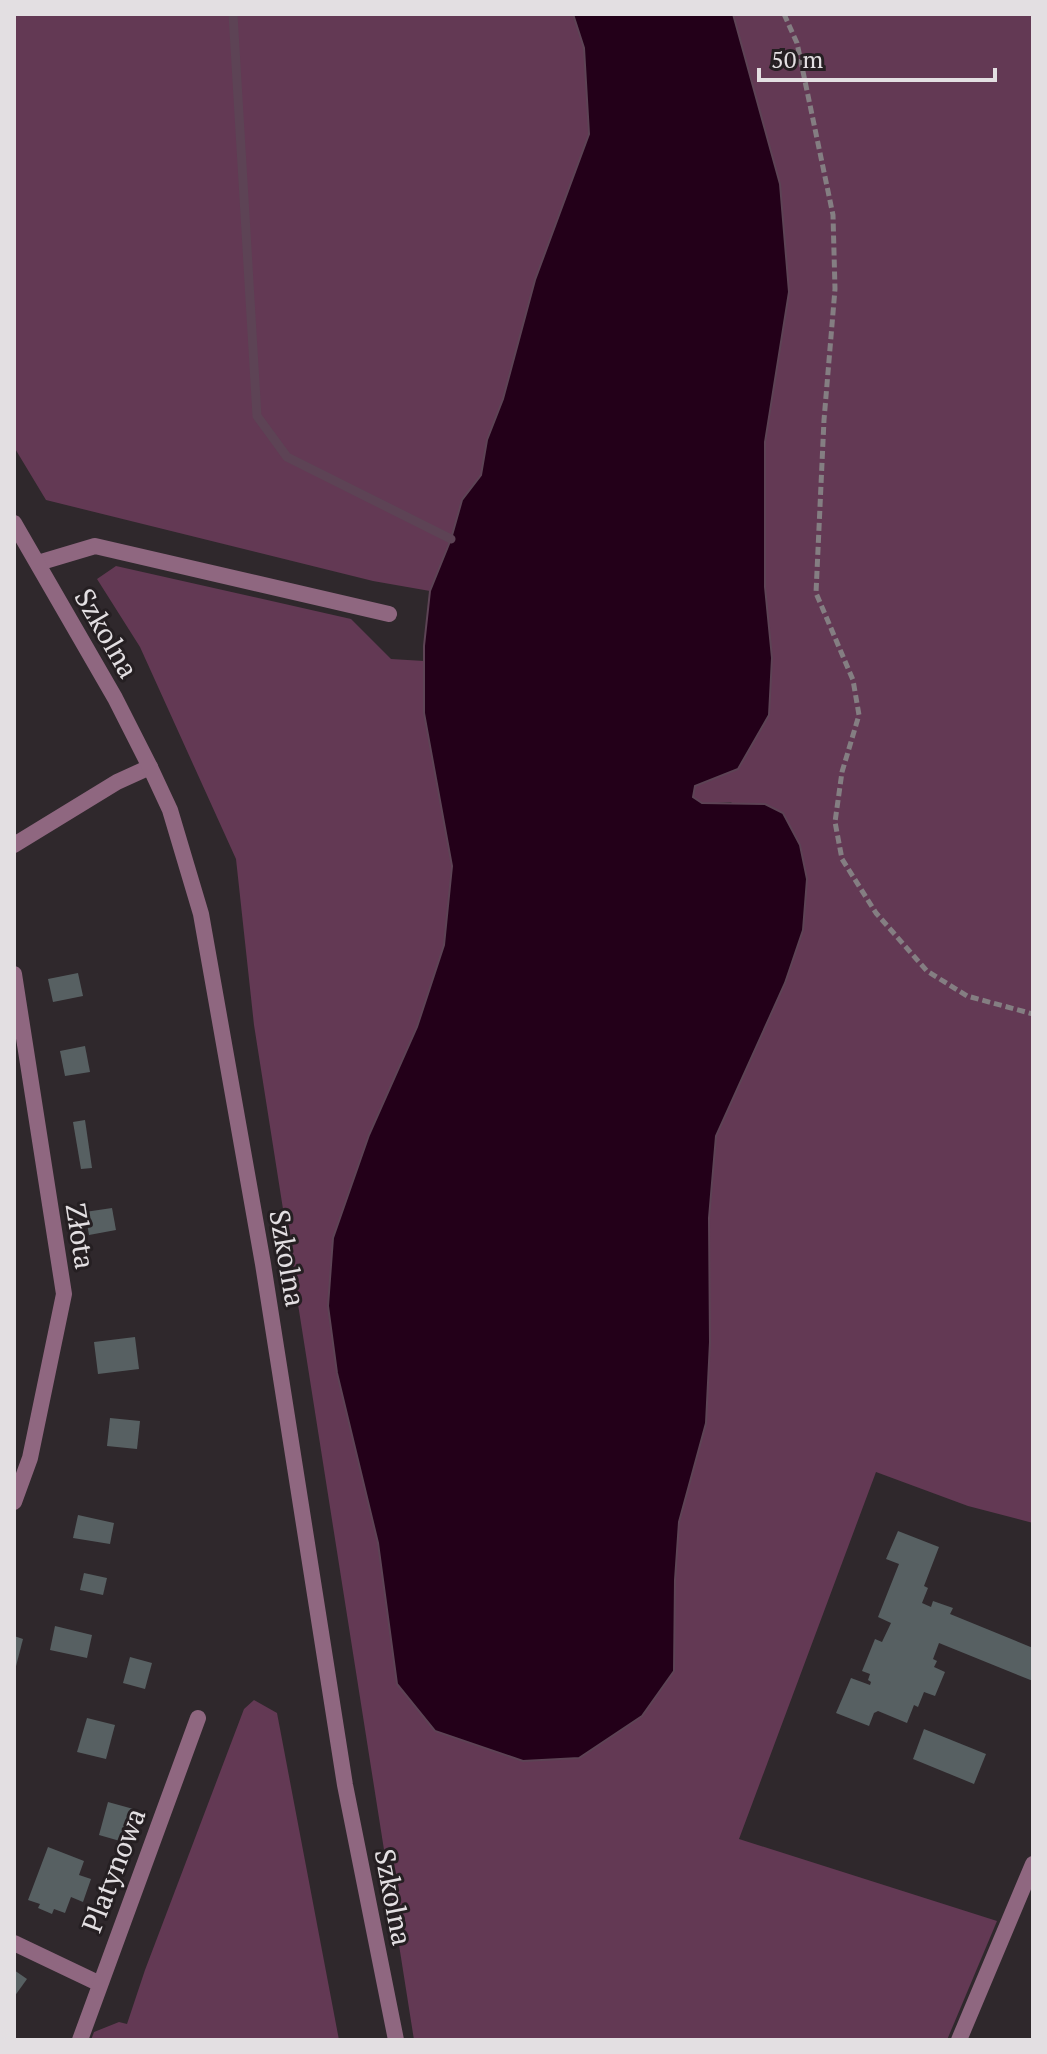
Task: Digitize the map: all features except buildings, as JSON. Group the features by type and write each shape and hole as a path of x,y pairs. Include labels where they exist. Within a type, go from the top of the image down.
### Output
{"street":[{"name":"Szkolna","path":"14,523 115,698 150,767 170,810 201,914 263,1264 345,1785 396,2040"},
{"path":"38,563 95,546 389,614"},
{"path":"14,845 117,782 150,767"},
{"name":"Złota","path":"14,974 64,1294 30,1458 14,1502"},
{"name":"Platynowa","path":"80,2040 98,1983 198,1718"},
{"path":"959,2040 1033,1864"},
{"path":"14,1943 98,1983"}],"path":[{"path":"784,14 797,43 833,215 835,289 823,435 816,593 853,680 859,715 842,772 835,822 842,859 876,913 927,971 967,996 1033,1014"}],"shaded area":[{"path":"14,14 573,14 584,48 589,134 535,280 503,399 487,440 481,475 462,500 451,539 430,591 373,581 46,500 14,447"},
{"path":"573,14 733,14 780,184 789,292 765,442 765,587 772,658 769,715 738,769 695,786 693,797 702,803 765,804 783,813 800,845 807,879 803,930 785,983 716,1136 709,1218 710,1342 706,1423 679,1522 674,1671 642,1716 579,1758 523,1761 435,1731 397,1684 378,1543 337,1373 328,1306 333,1238 369,1135 417,1027 444,945 452,866 424,713 424,646 430,591 451,539 462,500 481,475 487,440 503,399 535,280 589,134 584,48"},
{"path":"733,14 1033,14 1033,1523 968,1506 876,1472 739,1839 997,1921 947,2040 414,2040 254,1025 236,859 140,647 97,579 116,566 351,619 391,659 424,661 424,713 452,866 444,945 417,1027 369,1135 333,1238 328,1306 337,1373 378,1543 397,1684 674,1671 679,1522 706,1423 710,1342 709,1218 716,1136 785,983 803,930 807,879 731,802 702,804 693,797 695,786 738,769 769,714 772,658 765,587 765,442 789,292 752,89"},
{"path":"254,1700 277,1713 339,2040 91,2040 94,2032 119,2022 127,2024 244,1709"}],"waterway":[{"path":"233,14 257,416 287,457 451,539"}]}
